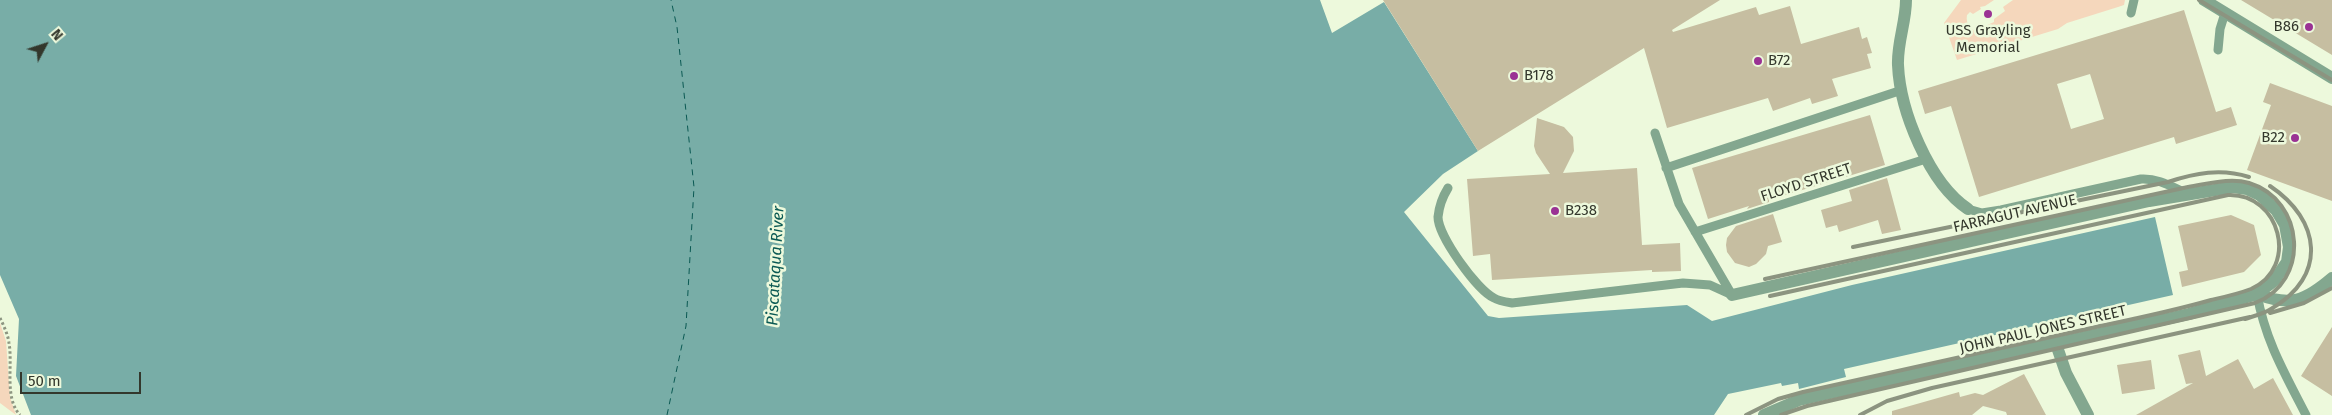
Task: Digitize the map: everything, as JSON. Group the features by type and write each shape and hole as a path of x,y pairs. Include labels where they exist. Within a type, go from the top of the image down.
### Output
{"street":[{"path":"1906,0 1898,51 1902,90 1909,116 1926,159 1951,195 1968,209"},
{"path":"2204,0 2332,78"},
{"name":"FARRAGUT AVENUE","path":"1732,295 2149,201 2234,187 2253,191 2276,210 2287,232"},
{"name":"JOHN PAUL JONES STREET","path":"1764,415 1799,400 2189,314 2256,294 2274,281 2284,266 2289,251 2287,232"},
{"path":"2256,294 2286,302 2315,292 2332,278"},
{"path":"2056,344 2066,373 2088,415"}],"lane":[{"path":"2131,12 2134,0"},
{"path":"2218,50 2220,29 2225,13"},
{"path":"1666,168 1902,90"},
{"path":"1655,132 1679,204 1732,295"},
{"name":"FLOYD STREET","path":"1695,232 1926,159"},
{"path":"1968,209 1982,212 2001,210 2151,178 2188,194"},
{"path":"1448,188 1438,217 1442,233 1477,284 1486,293 1499,301 1512,303 1683,283 1710,285 1732,295"},
{"path":"2256,294 2261,318 2273,351 2306,415"}],"path":[{"path":"0,318 9,343 12,392 16,411 20,415"}],"shaded area":[{"path":"1961,0 1994,0 1980,7 1981,9 1973,14 1970,12 1967,15 1970,27 1981,33 1984,31 1983,27 1994,22 1994,19 2005,11 2003,7 2013,0 2125,0 2124,5 2067,23 2058,29 1957,60 1944,23"},
{"path":"0,323 6,341 10,397 16,415 0,403"}],"water":[{"name":"Piscataqua River","path":"0,0 1320,0 1332,33 1384,2 1478,151 1443,174 1404,212 1488,316 1499,318 1687,305 1712,321 1852,285 2155,217 2173,295 1844,369 1846,377 1799,389 1798,383 1782,386 1781,383 1728,394 1714,415 31,415 16,376 19,319 0,275"}],"building":[{"path":"1383,0 1720,0 1672,30 1673,32 1756,7 1759,15 1790,6 1801,44 1859,27 1862,39 1867,37 1872,53 1867,54 1871,68 1832,79 1838,96 1812,104 1810,98 1773,111 1768,98 1667,128 1644,48 1478,151"},
{"name":"B86","path":"2241,0 2332,0 2332,55"},
{"path":"2184,10 2216,112 2231,107 2237,125 2176,144 2174,137 1979,197 1951,106 1925,114 1918,91","holes":["2090,74 2104,119 2071,129 2057,84"]},
{"name":"B22","path":"2270,83 2332,106 2332,201 2247,170 2271,105 2263,102"},
{"path":"1870,115 1885,165 1769,200 1769,202 1747,209 1749,206 1708,219 1692,168"},
{"name":"B238","path":"1537,118 1564,127 1573,137 1574,151 1563,173 1637,168 1642,245 1680,243 1681,271 1652,272 1652,270 1492,280 1490,254 1473,256 1467,179 1550,174 1536,153 1534,146"},
{"path":"1887,178 1901,230 1882,234 1878,220 1839,232 1837,225 1826,228 1821,210 1852,201 1849,190"},
{"path":"1773,214 1782,242 1768,246 1766,254 1756,264 1749,267 1735,263 1727,252 1726,245 1727,238 1736,226"},
{"path":"2231,215 2254,225 2261,255 2244,272 2182,287 2179,272 2188,270 2178,226"},
{"path":"2332,327 2332,396 2301,376"},
{"path":"2200,350 2206,376 2238,359 2254,389 2273,378 2293,415 2136,415 2193,383 2186,384 2178,355"},
{"path":"2151,360 2155,389 2122,394 2117,365"},
{"path":"2024,374 2046,415 2007,415 2006,412 1983,406 1972,415 1892,415 1892,411 1959,392 1960,397 1975,393 1983,395"}],"ferry route":[{"path":"667,415 686,326 694,187 677,27 671,0"}],"railway":[{"path":"2199,0 2332,80"},
{"path":"1853,247 2168,182 2198,174 2218,172 2249,177"},
{"path":"1765,279 2188,187 2227,181 2242,181 2268,192 2281,206 2290,223 2294,242 2292,260 2286,278 2273,293 2255,303 1807,406 1781,415"},
{"path":"2245,319 2268,311 2289,296 2302,281 2309,265 2311,248 2308,231 2300,215 2287,200 2270,186"},
{"path":"1746,415 1778,399 1803,392 2154,315 2246,291 2266,279 2275,265 2279,249 2277,233 2271,218 2260,206 2246,198 2228,195 1770,296"},
{"path":"2270,313 2304,303 2332,288"},
{"path":"1860,415 1887,401 1932,388 2250,317"}],"place":[{"name":"USS Grayling Memorial","path":"1988,14"},
{"name":"B86","path":"2309,27"},
{"name":"B72","path":"1758,61"},
{"name":"B178","path":"1514,76"},
{"name":"B22","path":"2295,138"},
{"name":"B238","path":"1555,211"}]}
